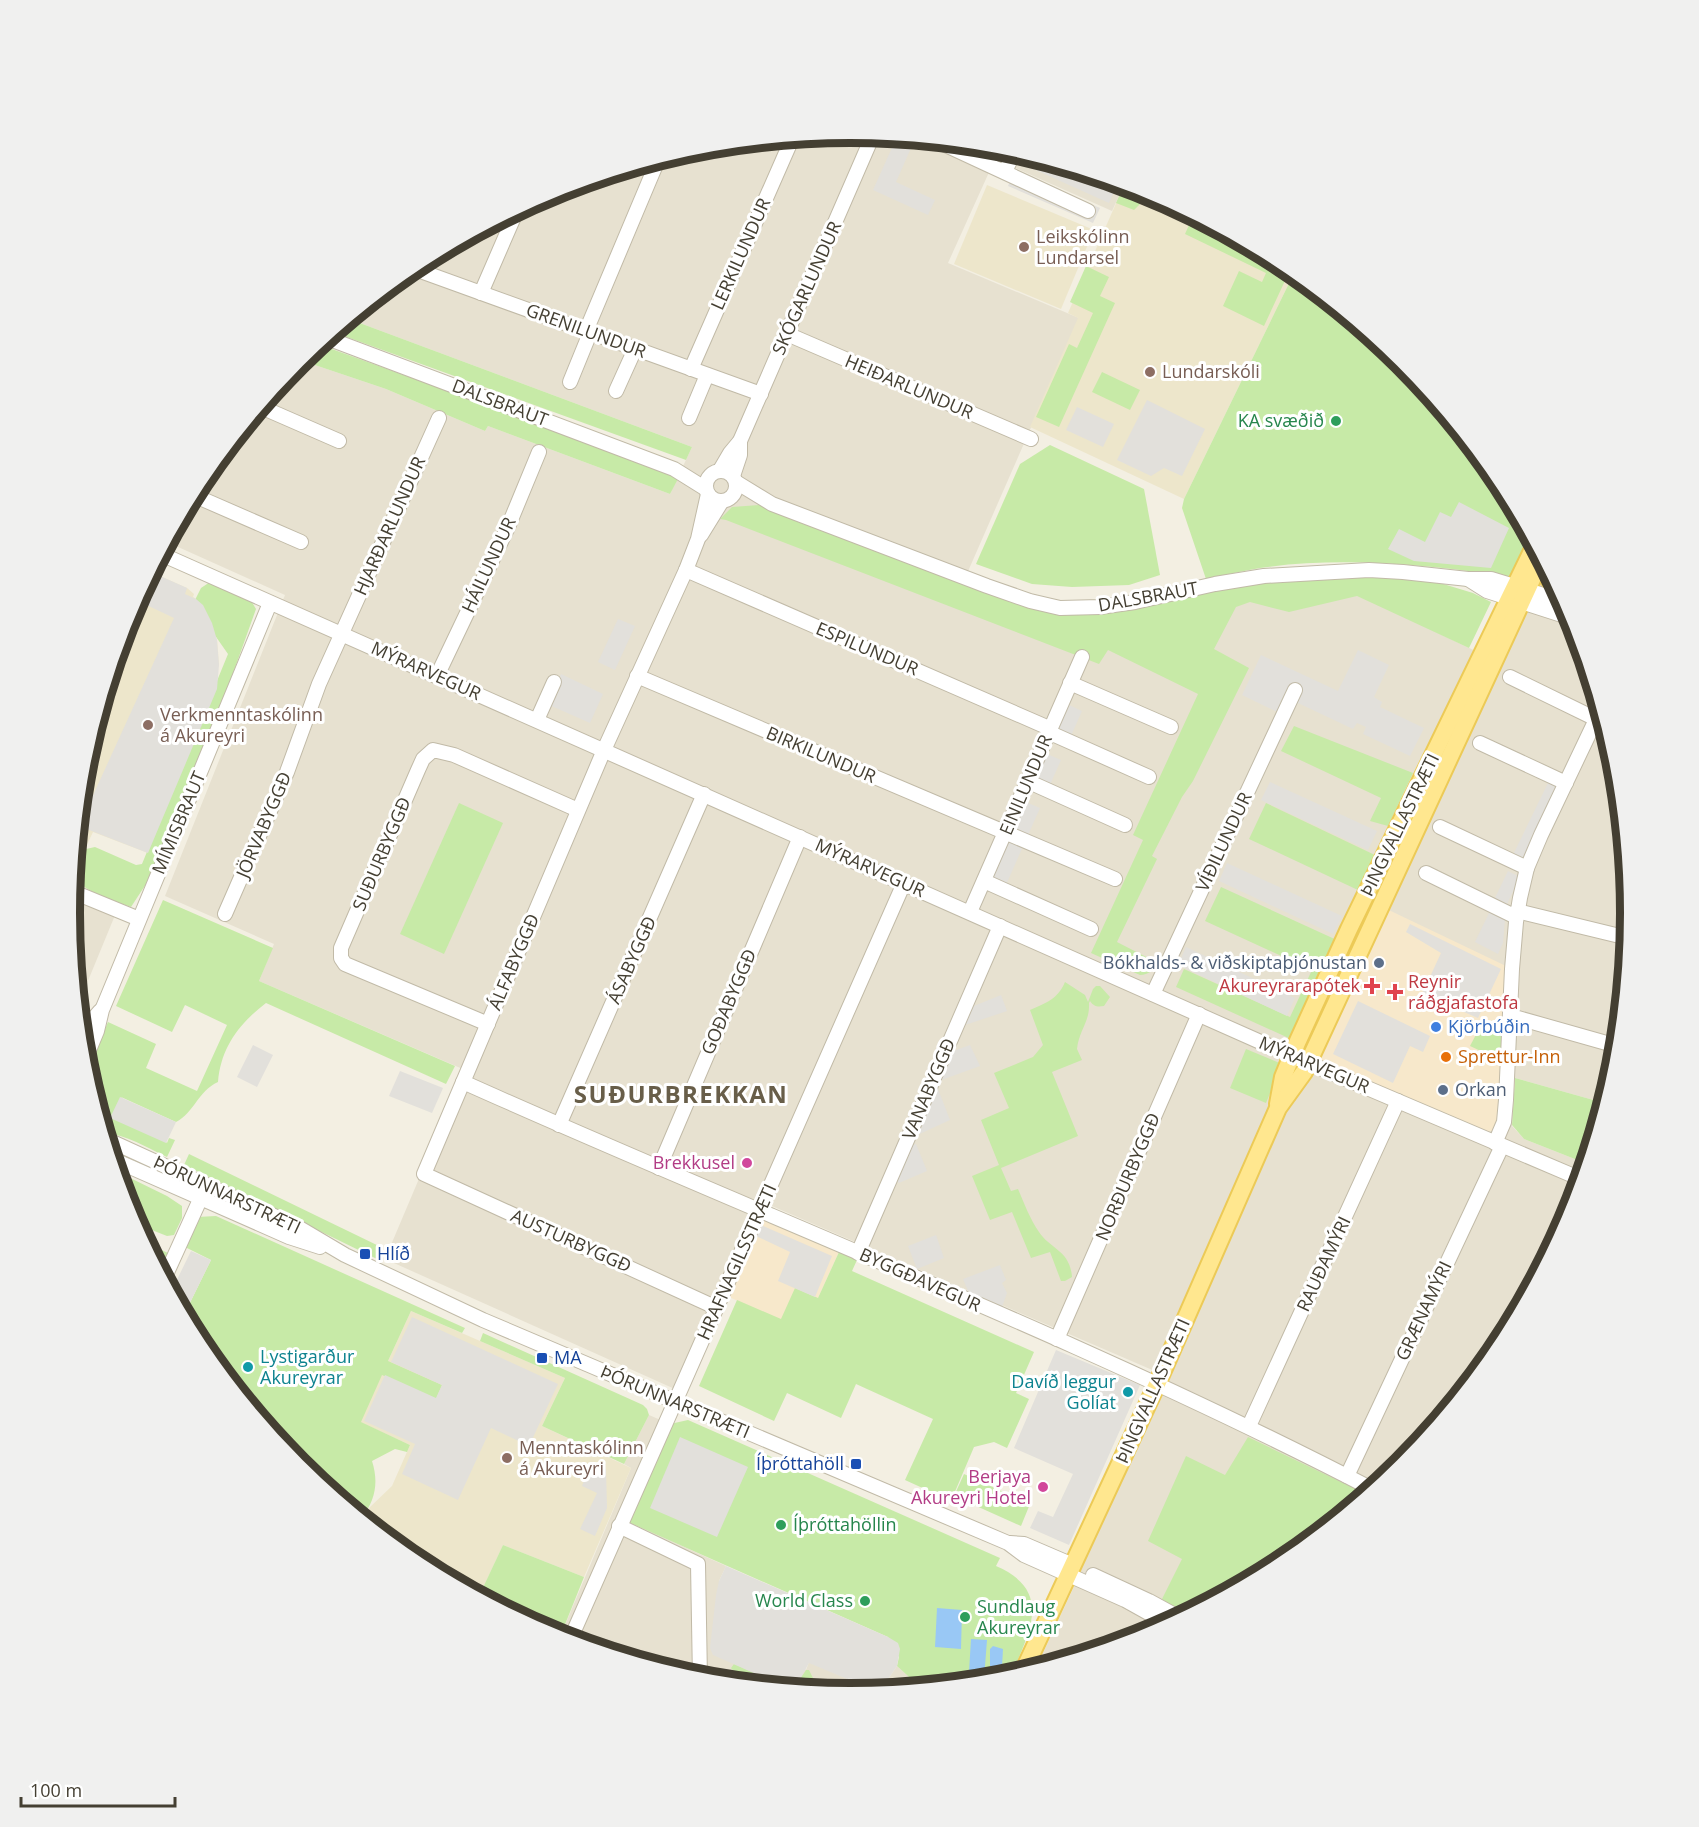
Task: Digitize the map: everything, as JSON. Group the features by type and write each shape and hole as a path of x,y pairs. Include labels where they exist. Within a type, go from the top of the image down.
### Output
{"main road":[{"name":"ÞINGVALLASTRÆTI","path":"1031,1661 1071,1569 1157,1384 1278,1108 1304,1072 1519,595 1531,556"},
{"name":"ÞINGVALLASTRÆTI","path":"1278,1108 1283,1077 1354,918 1519,595 1537,567"}],"street":[{"name":"SKÓGARLUNDUR","path":"725,475 740,455 740,441 869,144"},
{"name":"LERKILUNDUR","path":"691,369 789,146"},
{"path":"960,152 1088,211"},
{"path":"1005,172 1010,160"},
{"path":"570,382 654,169"},
{"path":"481,293 513,221"},
{"name":"GRENILUNDUR","path":"423,272 761,394"},
{"name":"HEIÐARLUNDUR","path":"788,334 1031,439"},
{"name":"DALSBRAUT","path":"335,341 674,469 725,475 749,492 772,504 987,586 1030,601 1060,608 1100,607 1135,602 1264,576 1369,570 1491,579 1519,595 1558,612"},
{"path":"616,392 635,349"},
{"path":"689,418 707,375"},
{"path":"268,409 339,441"},
{"name":"HJARÐARLUNDUR","path":"341,634 439,418"},
{"name":"HÁILUNDUR","path":"437,676 508,526 539,452"},
{"name":"DALSBRAUT","path":"674,469 707,492"},
{"path":"604,750 698,539 707,492 707,480 725,475 733,495 724,501 698,539"},
{"path":"707,492 714,500 724,501"},
{"path":"201,499 300,543"},
{"name":"DALSBRAUT","path":"724,501 751,500 772,504"},
{"name":"MÝRARVEGUR","path":"168,557 1292,1056 1573,1176"},
{"name":"ESPILUNDUR","path":"686,570 1049,730 1149,777"},
{"name":"DALSBRAUT","path":"1519,595 1552,600"},
{"name":"MÍMISBRAUT","path":"91,1045 102,1010 270,603"},
{"name":"JÖRVABYGGÐ","path":"225,914 287,772 310,705 341,634"},
{"name":"EINILUNDUR","path":"970,912 1082,657"},
{"name":"BIRKILUNDUR","path":"637,676 1115,879"},
{"path":"1510,676 1592,712"},
{"path":"537,720 554,682"},
{"path":"1070,683 1171,727"},
{"name":"VÍÐILUNDUR","path":"1153,994 1295,690"},
{"name":"GRÆNAMÝRI","path":"1347,1476 1498,1144 1504,1122 1506,1100 1517,914 1527,868 1595,723"},
{"path":"1480,743 1566,783"},
{"name":"SUÐURBYGGÐ","path":"488,1024 345,964 341,958 341,948 418,770 429,752 433,750 454,755 578,810"},
{"name":"ÁLFABYGGÐ","path":"424,1174 604,750"},
{"path":"1027,781 1125,825"},
{"name":"ÁSABYGGÐ","path":"559,1125 704,794"},
{"path":"1440,827 1527,868"},
{"name":"GOÐABYGGÐ","path":"659,1167 800,837"},
{"path":"1426,873 1517,914 1619,936"},
{"path":"984,881 1091,928"},
{"name":"HRAFNAGILSSTRÆTI","path":"573,1632 904,883"},
{"path":"80,895 139,919"},
{"name":"VANABYGGÐ","path":"858,1253 1000,926"},
{"name":"MÍMISBRAUT","path":"88,1025 102,1010"},
{"name":"NORÐURBYGGÐ","path":"1058,1339 1198,1014"},
{"path":"1511,1016 1608,1044"},
{"name":"BYGGÐAVEGUR","path":"463,1082 1058,1339 1249,1426 1365,1485"},
{"name":"RAUÐAMÝRI","path":"1249,1426 1398,1101"},
{"name":"ÞÓRUNNARSTRÆTI","path":"115,1143 296,1227 345,1255 483,1320 1008,1543 1024,1555 1071,1569 1149,1600 1171,1613"},
{"name":"ÞÓRUNNARSTRÆTI","path":"121,1163 289,1237 345,1255"},
{"name":"AUSTURBYGGÐ","path":"424,1174 717,1308"},
{"path":"168,1270 207,1185"},
{"path":"619,1526 698,1564 700,1669"},
{"name":"ÞÓRUNNARSTRÆTI","path":"1071,1569 1158,1619"}],"shaded area":[{"path":"850,143 950,150 1000,158 1049,170 1120,193 1112,211 995,159 948,263 1079,318 955,601 1105,642 1235,599 1350,591 1486,656 1532,558 1561,619 1579,666 1605,763 1613,813 1620,914 1618,964 1605,1064 1596,1101 1515,1078 1498,1107 1513,1113 1512,1126 1524,1139 1579,1161 1540,1254 1490,1341 1460,1382 1394,1458 1357,1492 1277,1554 1234,1580 1190,1604 1097,1643 1040,1659 1072,1591 1164,1375 760,1201 677,1390 385,1259 465,1070 259,981 274,944 165,896 285,595 174,545 209,486 239,445 271,406 311,364 386,389 485,431 488,426 670,494 692,447 358,322 422,273 509,223 602,184 699,158 799,145"},
{"path":"893,145 905,146 911,148 896,182 935,200 928,215 873,190"},
{"path":"1029,167 1049,170 1115,191 1109,203"},
{"path":"1015,170 1100,208 1093,223 1008,186"},
{"name":"Leikskólinn Lundarsel","path":"987,185 1094,230 1061,309 954,264"},
{"name":"Lundarskóli","path":"1120,193 1190,223 1235,247 1290,282 1184,499 1030,427 1078,318 1068,313"},
{"path":"1147,400 1205,429 1182,476 1164,468 1151,476 1117,460"},
{"path":"1077,407 1114,424 1103,447 1066,430"},
{"path":"1459,502 1509,528 1491,568 1414,561 1388,549 1399,529 1425,542 1440,512 1451,517"},
{"name":"Verkmenntaskólinn á Akureyri","path":"158,575 187,588 194,594 193,597 217,640 219,665 148,853 93,832 82,856 94,763 106,714 120,666"},
{"name":"Verkmenntaskólinn á Akureyri","path":"158,575 187,588 185,594 203,605 217,640 219,665 217,689 148,853 84,828 86,813 174,618 145,604"},
{"path":"618,619 635,626 615,670 598,662"},
{"path":"1358,650 1389,665 1374,697 1382,702 1380,707 1424,728 1410,756 1363,734 1366,727 1357,723 1353,729 1298,703 1290,718 1242,695 1261,655 1338,691"},
{"path":"561,674 603,694 590,723 547,704"},
{"path":"1067,704 1082,711 1070,738 1055,731"},
{"path":"1045,753 1061,760 1049,787 1034,780"},
{"path":"1270,782 1377,831 1368,850 1261,800"},
{"path":"1548,783 1560,788 1524,863 1512,857"},
{"path":"1026,802 1040,808 1005,887 990,881"},
{"path":"1227,863 1342,916 1333,934 1219,881"},
{"path":"1508,871 1520,877 1507,904 1495,898"},
{"path":"80,893 118,908 84,991 81,964"},
{"path":"1372,902 1506,966 1502,1080 1515,1078 1513,1113 1498,1107 1496,1127 1492,1131 1300,1059"},
{"path":"1490,911 1505,919 1503,943 1498,954 1475,942"},
{"path":"1410,924 1501,969 1478,1018 1422,994 1441,953 1406,932"},
{"path":"1186,947 1295,998 1287,1016 1178,965"},
{"path":"1001,995 1007,1011 959,1027 969,1008"},
{"path":"1358,1001 1430,1036 1423,1052 1410,1046 1393,1083 1333,1054"},
{"path":"253,1045 273,1055 257,1087 237,1077"},
{"path":"970,1045 980,1066 936,1082 948,1053"},
{"path":"400,1071 443,1088 432,1113 389,1096"},
{"path":"936,1084 950,1120 911,1138"},
{"path":"120,1097 176,1122 166,1143 110,1118"},
{"path":"916,1144 927,1171 899,1183 894,1178 908,1146"},
{"path":"763,1218 839,1252 818,1298 781,1320 729,1297"},
{"path":"761,1225 832,1256 815,1297 778,1281 790,1252 756,1236"},
{"path":"936,1235 944,1258 917,1269 908,1246"},
{"path":"191,1251 211,1260 188,1307 175,1284"},
{"path":"1000,1265 1006,1280 1002,1283 1007,1293 1002,1307 968,1291 963,1279"},
{"name":"Menntaskólinn á Akureyri","path":"411,1311 565,1378 542,1426 631,1468 584,1577 503,1545 482,1590 422,1554 366,1512 392,1486 410,1445 360,1422"},
{"path":"412,1317 558,1384 529,1446 491,1428 458,1500 402,1474 415,1444 364,1421 385,1375 436,1398 442,1385 391,1362"},
{"path":"1056,1350 1140,1385 1069,1545 1030,1528 1038,1511 1053,1517 1073,1474 1014,1448"},
{"path":"649,1415 670,1424 629,1522 726,1566 719,1581 806,1670 809,1662 859,1684 799,1682 699,1669 602,1643 564,1628 631,1468 624,1464"},
{"path":"680,1437 748,1467 717,1537 650,1508"},
{"path":"591,1463 606,1469 607,1508 595,1536 580,1529 597,1493 582,1486"},
{"path":"726,1566 888,1637 898,1643 900,1649 897,1666 886,1682 858,1684 809,1663 797,1682 767,1679 713,1655 710,1648 719,1581"},
{"path":"897,1666 913,1681 885,1683"}],"green space":[{"path":"1120,193 1143,201 1134,210 1116,203"},
{"path":"1190,223 1235,247 1286,279 1264,326 1223,306 1239,271 1262,282 1266,273 1185,234"},
{"path":"1086,266 1109,277 1100,296 1115,303 1059,427 1036,417 1069,344 1077,348 1093,313 1070,302"},
{"name":"KA svæðið","path":"1290,282 1357,335 1394,369 1428,406 1490,486 1528,551 1515,578 1453,569 1355,562 1291,564 1206,579 1182,508 1184,499"},
{"path":"358,322 692,447 686,460 342,335"},
{"path":"328,348 680,475 670,494 488,426 485,431 386,389 311,364"},
{"path":"1102,372 1140,390 1130,410 1092,392"},
{"path":"1050,445 1144,489 1160,575 1129,585 1072,587 1032,584 976,564 1020,464"},
{"path":"759,505 1001,598 1125,608 1272,581 1395,575 1440,583 1473,593 1491,602 1469,648 1357,596 1289,612 1250,602 1236,607 1214,649 1249,668 1193,781 1182,797 1152,856 1157,859 1117,942 1158,963 1150,972 1140,975 1091,953 1143,840 1133,835 1198,694 1108,650 1099,664 720,519 732,507"},
{"path":"210,582 250,599 256,609 221,707 148,881 131,907 89,890 81,884 82,857 86,849 95,847 136,865 142,864 228,654 193,604 201,588"},
{"path":"1294,726 1413,773 1388,826 1370,821 1381,798 1281,751"},
{"path":"459,803 503,823 444,954 400,934"},
{"path":"1266,803 1377,856 1360,891 1249,839"},
{"path":"1221,887 1339,941 1293,1040 1176,987 1184,969 1290,1017 1312,970 1205,921"},
{"path":"163,900 273,948 259,981 455,1066 446,1084 266,1003 233,1037 223,1058 218,1082 211,1086 176,1122 121,1097 167,1143 169,1138 175,1140 167,1157 112,1134 93,1057 108,1022 156,1044 146,1068 197,1091 227,1025 185,1005 172,1032 116,1006"},
{"path":"1065,982 1085,995 1088,1002 1096,986 1100,986 1110,997 1104,1006 1096,1006 1090,1001 1089,1003 1088,1016 1077,1049 1082,1060 1052,1072 1078,1136 1001,1168 1011,1191 1018,1189 1043,1238 1068,1261 1072,1277 1061,1281 1050,1252 1031,1258 1012,1212 990,1220 972,1176 999,1165 981,1120 1009,1108 994,1073 1033,1057 1043,1045 1030,1010 1055,996"},
{"path":"1480,1027 1506,1028 1504,1062 1470,1046"},
{"path":"1246,1049 1282,1064 1266,1103 1230,1088"},
{"path":"1515,1078 1596,1101 1579,1161 1524,1139 1512,1125"},
{"path":"189,1154 383,1248 377,1259 184,1165"},
{"path":"126,1176 182,1206 182,1218 174,1235 167,1236 147,1228"},
{"path":"216,1216 465,1328 462,1333 411,1311 388,1361 442,1385 436,1399 382,1375 361,1422 410,1445 407,1452 395,1449 372,1461 375,1484 373,1498 366,1512 305,1458 271,1421 209,1341 188,1307 211,1260 183,1246 197,1217"},
{"path":"156,1247 170,1254 165,1265"},
{"path":"839,1252 857,1260 852,1271 1034,1352 1016,1393 1029,1399 1007,1448 994,1442 974,1447 951,1501 905,1480 933,1419 856,1384 841,1418 787,1393 774,1421 699,1386 737,1300 781,1319 795,1288 818,1298"},
{"path":"483,1333 643,1405 649,1415 624,1464 542,1426 565,1378 480,1341"},
{"path":"688,1420 1000,1558 996,1566 1014,1576 1025,1588 1031,1600 1032,1614 1029,1628 1015,1665 950,1677 913,1681 897,1666 899,1657 888,1637 628,1522 670,1424"},
{"path":"1248,1437 1359,1490 1277,1554 1177,1610 1162,1599 1182,1559 1148,1541 1186,1456 1225,1475"},
{"path":"964,1474 1030,1504 1021,1526 954,1496"},
{"path":"503,1545 584,1577 563,1628 482,1590"},
{"path":"734,1664 768,1679 738,1675 731,1668"},
{"path":"806,1670 809,1670 814,1680 812,1683 796,1682"}],"water":[{"path":"937,1608 962,1610 961,1649 935,1647"},
{"path":"971,1639 987,1640 985,1671 964,1675 964,1672 969,1672"},
{"path":"993,1646 1003,1649 1002,1667 990,1666 990,1649"}],"place":[{"name":"Leikskólinn Lundarsel","path":"1024,247"},
{"name":"Lundarskóli","path":"1150,372"},
{"name":"KA svæðið","path":"1336,421"},
{"name":"Verkmenntaskólinn á Akureyri","path":"148,725"},
{"name":"Bókhalds- & viðskiptaþjónustan","path":"1379,963"},
{"name":"Akureyrarapótek","path":"1372,986"},
{"name":"Reynir ráðgjafastofa","path":"1395,992"},
{"name":"Kjörbúðin","path":"1436,1027"},
{"name":"Sprettur-Inn","path":"1446,1057"},
{"name":"Orkan","path":"1443,1090"},
{"name":"Brekkusel","path":"747,1163"},
{"name":"Hlíð","path":"365,1254"},
{"name":"MA","path":"542,1358"},
{"name":"Lystigarður Akureyrar","path":"248,1367"},
{"name":"Davíð leggur Golíat","path":"1128,1392"},
{"name":"Menntaskólinn á Akureyri","path":"507,1458"},
{"name":"Íþróttahöll","path":"856,1464"},
{"name":"Berjaya Akureyri Hotel","path":"1043,1487"},
{"name":"Íþróttahöllin","path":"781,1525"},
{"name":"World Class","path":"865,1601"},
{"name":"Sundlaug Akureyrar","path":"965,1617"}],"district":[{"name":"SUÐURBREKKAN","path":"681,1095"}]}
